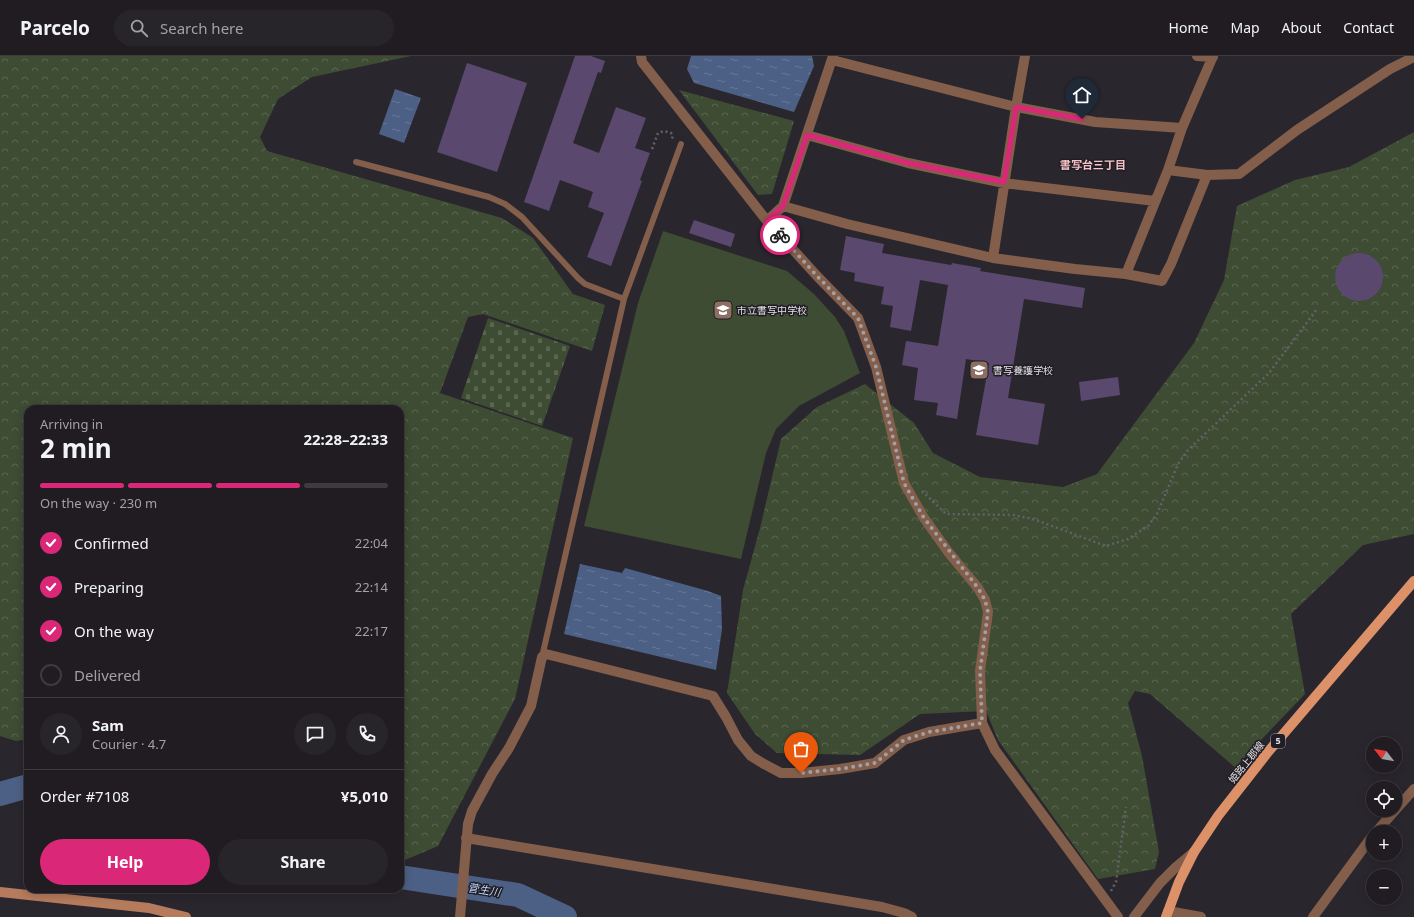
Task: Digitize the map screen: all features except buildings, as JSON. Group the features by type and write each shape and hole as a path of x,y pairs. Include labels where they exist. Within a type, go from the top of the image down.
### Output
{"main road":[{"name":"姫路上郡線","path":"1167,914 1179,882 1194,852 1218,816 1268,752 1414,581"},
{"path":"0,892 149,908 186,917"}],"street":[{"path":"641,56 642,62 767,221 858,318 876,367 904,483 924,518 978,588 985,600 988,612 980,671 982,723 995,750 1118,917"},
{"path":"993,258 1025,56"},
{"path":"1126,274 1168,170 1182,128 1213,57 1197,56"},
{"path":"1168,170 1206,175 1239,174 1297,130 1390,69 1414,57"},
{"path":"767,221 783,206 832,58 1016,107 1095,122 1182,128"},
{"path":"807,135 908,163 1004,182 1155,200"},
{"path":"783,206 847,224 993,258 1126,274 1162,281 1171,264 1206,175"},
{"path":"460,917 466,841 468,824 472,811 492,774 509,748 531,706 542,657 546,654 712,696 726,717 738,740 751,756 781,772 801,773 840,769 875,763 904,740 929,732 982,723"},
{"path":"1382,825 1414,789"},
{"path":"466,841 882,907 904,913 912,917"},
{"path":"1313,917 1366,845"},
{"path":"1134,917 1160,883 1194,852"},
{"path":"1167,914 1201,917"}],"lane":[{"path":"542,657 624,300 681,144"},
{"path":"356,162 489,196 505,204 522,217 585,284 624,300"}],"path":[{"path":"652,149 658,133 664,131 671,133 672,136 670,142"},
{"path":"904,483 914,483 946,514 1013,515 1033,519 1106,546 1128,539 1148,526 1158,514 1178,464 1188,450 1269,373 1317,309"},
{"path":"1116,882 1126,807"}],"green space":[{"path":"0,56 411,56 312,77 278,99 260,137 267,151 502,218 533,238 573,294 605,305 592,351 483,314 468,317 440,393 573,438 515,699 438,846 404,860 404,405 24,405 24,740 16,741 0,736"},
{"path":"679,90 794,121 772,194 758,195"},
{"path":"1414,132 1414,534 1363,545 1291,614 1305,694 1239,763 1238,770 1150,694 1135,691 1128,703 1142,756 1159,852 1155,869 1098,879 998,740 986,711 920,714 860,755 777,753 755,734 727,693 743,590 760,528 781,439 817,407 865,384 914,423 933,453 980,477 1063,487 1097,474 1194,343 1224,280 1237,206 1295,180 1349,167"},
{"path":"663,231 787,271 814,294 835,317 844,331 860,373 799,406 776,429 766,453 741,559 584,526 638,303"},
{"path":"488,318 570,346 542,426 461,398"}],"water":[{"path":"691,56 812,56 814,66 794,112 694,83 687,69"},
{"path":"395,89 421,98 404,143 379,134"},
{"path":"580,564 622,573 625,568 721,596 722,629 716,670 564,634"}],"waterway":[{"name":"菅生川","path":"0,794 24,787"},
{"name":"菅生川","path":"404,878 518,895 565,917"}],"way so far":[{"path":"780,235 858,318 876,367 904,483 924,518 949,553 978,588 985,600 988,612 980,671 982,723 929,732 904,740 875,763 840,769 801,773"}],"place":[{"name":"市立書写中学校","path":"723,310"},
{"name":"書写養護学校","path":"979,370"}],"district":[{"name":"書写台三丁目","path":"1093,165"}],"route":[{"path":"780,235 767,221 783,206 807,135 908,163 1004,182 1016,107 1082,119"}]}
